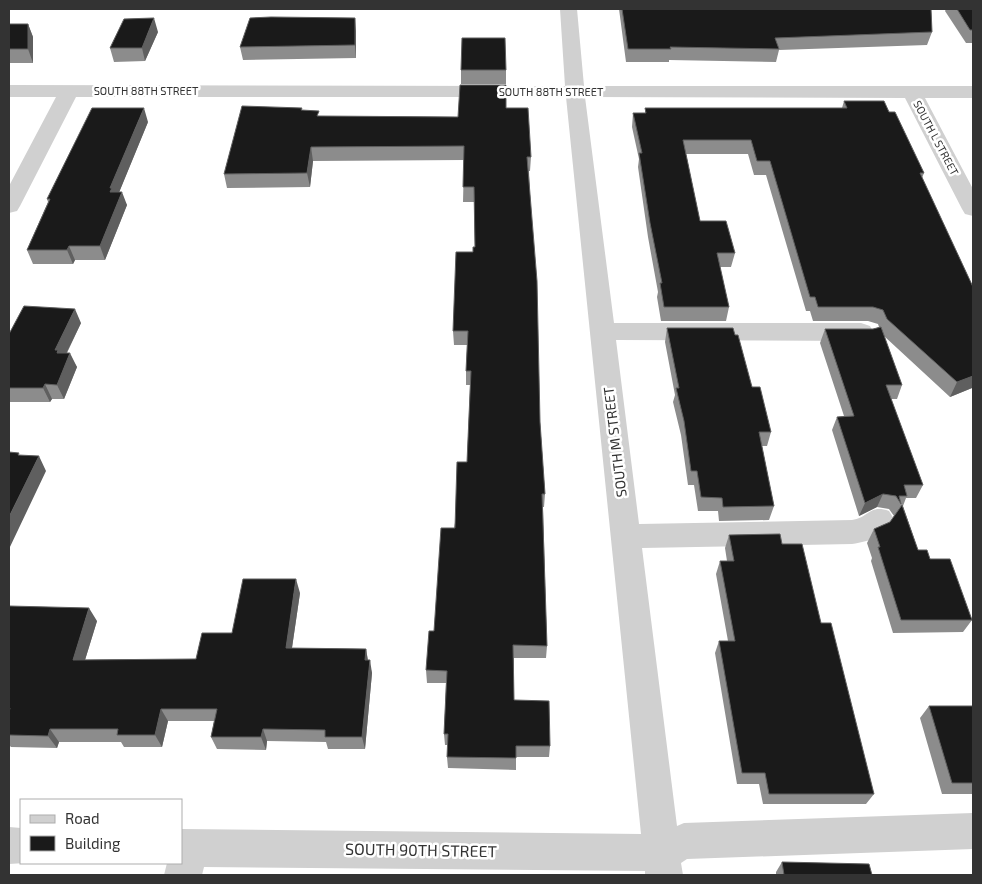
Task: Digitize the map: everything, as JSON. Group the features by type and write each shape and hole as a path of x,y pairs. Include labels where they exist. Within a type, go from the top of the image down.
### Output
{"street":[{"name":"SOUTH M STREET","path":"568,9 575,92 663,864"},
{"name":"SOUTH 88TH STREET","path":"9,91 973,92"},
{"path":"9,206 69,91"},
{"name":"SOUTH L STREET","path":"912,92 973,209"},
{"path":"602,332 868,332"},
{"path":"626,536 852,532 866,530 879,519"},
{"path":"663,864 684,842 973,831"},
{"name":"SOUTH 90TH STREET","path":"185,857 663,864"}],"building":[{"path":"622,9 931,9 932,32 775,38 779,49 670,47 671,49 628,49"},
{"path":"957,9 973,9 973,30 970,30"},
{"path":"154,18 142,48 110,48 124,19"},
{"path":"250,18 355,18 355,45 240,47"},
{"path":"9,24 28,24 28,49 9,49"},
{"path":"462,38 505,38 506,70 461,70"},
{"path":"460,85 506,85 506,108 528,108 531,157 527,157 537,281 540,422 545,494 542,494 547,646 513,645 514,700 549,701 550,746 516,746 516,758 447,757 448,734 444,734 447,671 426,670 429,631 434,631 441,528 455,528 457,462 467,462 471,371 466,371 468,331 453,331 456,252 473,252 473,247 475,247 474,187 463,187 464,146 311,147 307,173 224,174 242,106 302,108 301,110 319,111 317,116 458,117"},
{"path":"844,101 884,101 889,112 895,112 924,173 920,173 973,287 973,376 957,382 887,319 883,310 873,307 818,307 815,297 810,297 770,161 757,161 751,140 683,140 700,221 726,221 735,253 717,253 729,307 664,307 660,283 662,283 639,153 642,153 633,113 646,113 645,108 847,108"},
{"path":"92,108 144,108 110,188 112,188 110,192 122,192 100,246 69,246 67,250 27,250 50,199 47,199"},
{"path":"24,306 75,309 55,350 58,350 57,353 70,353 57,385 45,384 43,388 9,388 9,334"},
{"path":"881,327 902,385 886,385 923,485 904,485 907,496 899,496 901,504 896,496 883,494 865,503 837,417 854,416 825,329 873,329"},
{"path":"667,328 733,328 735,335 738,335 752,387 760,387 771,432 759,432 774,506 723,507 722,498 701,497 697,471 691,471 684,421 676,388 679,388"},
{"path":"9,452 19,453 18,455 39,456 9,517"},
{"path":"902,505 918,550 927,550 930,559 950,559 972,620 901,620 874,529 890,522"},
{"path":"780,534 782,544 802,544 821,623 831,623 874,794 769,794 765,773 742,773 719,641 735,641 720,561 734,561 729,535"},
{"path":"243,579 296,579 286,648 366,649 365,660 370,660 362,737 325,737 325,730 263,729 261,737 211,737 217,709 161,709 155,735 117,735 118,729 50,729 48,736 9,735 9,606 89,608 73,660 196,659 202,633 232,633"},
{"path":"929,706 973,706 973,783 952,783"},
{"path":"782,862 869,864 872,875 784,875"}]}
